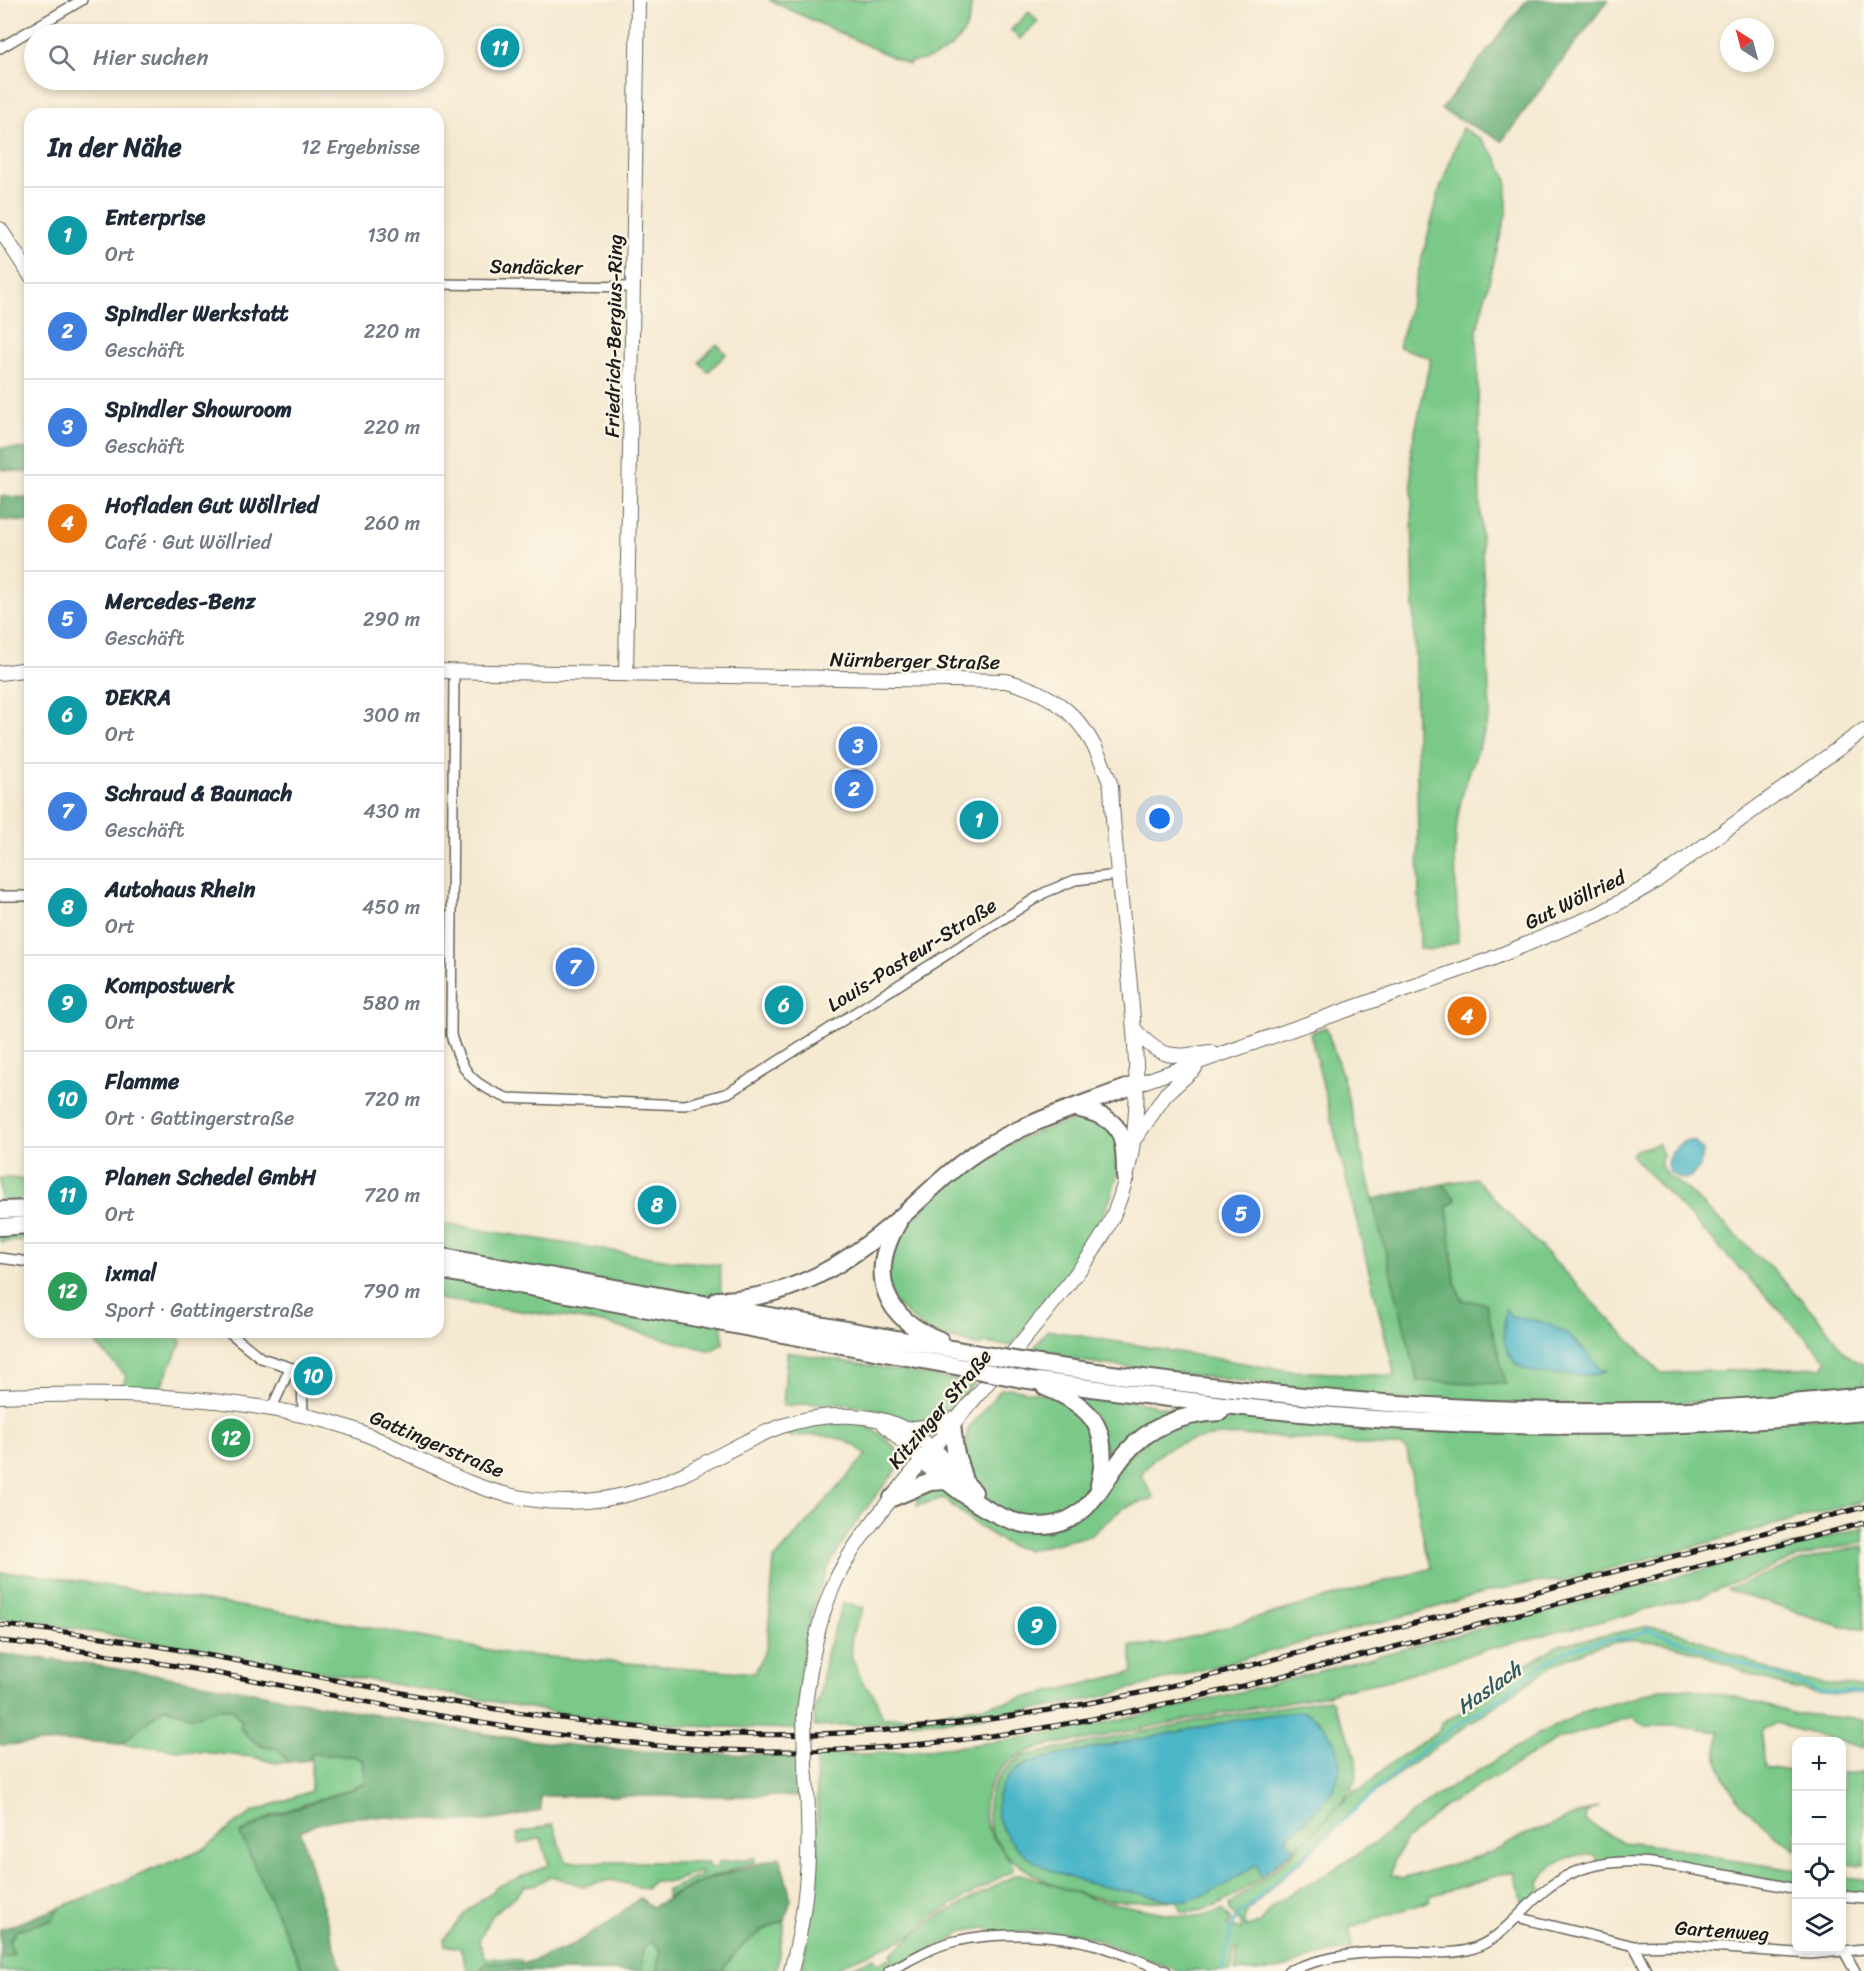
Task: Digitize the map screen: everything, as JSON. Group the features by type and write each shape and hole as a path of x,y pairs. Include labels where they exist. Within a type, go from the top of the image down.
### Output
{"highway":[{"path":"677,1300 730,1300 773,1294 802,1285 835,1268 903,1215 953,1170 981,1150 1012,1132 1137,1084"},
{"path":"1076,1108 1100,1114 1119,1129 1124,1141 1125,1178"},
{"path":"0,1210 24,1209"},
{"path":"903,1215 885,1251 883,1284 887,1297 893,1308 914,1328 975,1353"},
{"path":"0,1227 24,1225"},
{"path":"444,1257 1038,1364 1276,1395 1475,1409 1639,1412 1786,1404 1864,1396"},
{"path":"444,1271 1022,1378 1262,1410 1390,1420 1581,1427 1729,1423 1864,1412"},
{"path":"1022,1378 1078,1402 1098,1425 1104,1446 1104,1464 1097,1493"},
{"path":"927,1454 946,1481 1005,1520 1027,1527 1048,1526 1066,1520 1084,1509 1126,1453 1142,1437 1162,1425 1206,1412 1262,1410"},
{"path":"955,1421 955,1450 964,1480"},
{"path":"927,1454 964,1480 989,1509"},
{"path":"892,1498 930,1482 946,1481"}],"street":[{"path":"41,24 82,0"},
{"name":"Friedrich-Bergius-Ring","path":"626,673 638,0"},
{"path":"0,48 24,34"},
{"path":"0,229 24,266"},
{"name":"Sandäcker","path":"444,284 634,287"},
{"path":"0,673 24,670"},
{"name":"Nürnberger Straße","path":"444,671 626,673 903,681 978,679 1026,687 1048,696 1076,717 1090,735 1111,786 1135,1030 1137,1084"},
{"name":"Louis-Pasteur-Straße","path":"454,672 451,1035 460,1065 482,1088 507,1098 685,1105 728,1093 1044,893 1075,880 1118,874"},
{"name":"Gut Wöllried","path":"1238,1048 1544,939 1599,914 1653,883 1864,730"},
{"path":"0,896 24,896"},
{"path":"1135,1030 1157,1052 1170,1056 1238,1048"},
{"path":"1137,1084 1238,1048"},
{"path":"1135,1139 1166,1094 1204,1060"},
{"name":"Kitzinger Straße","path":"791,1971 806,1892 808,1864 804,1712 813,1649 835,1582 854,1548 892,1498 1020,1344 1100,1239 1117,1206 1135,1139 1137,1084"},
{"path":"0,1258 24,1261"},
{"path":"236,1338 261,1358 302,1371 303,1416"},
{"path":"271,1410 290,1368"},
{"name":"Gattingerstraße","path":"0,1396 167,1397 303,1416 359,1431 470,1483 539,1501 578,1503 645,1490 772,1428 806,1418 835,1415 879,1420 909,1429 927,1454"},
{"path":"879,1420 927,1454"},
{"path":"909,1429 955,1421"},
{"path":"1288,1971 1342,1954 1370,1951 1453,1953 1470,1950 1490,1939 1550,1887 1572,1872 1610,1862 1633,1860 1665,1864 1792,1887"},
{"path":"1846,1896 1864,1898"},
{"name":"Gartenweg","path":"1517,1917 1634,1946 1680,1945 1792,1953"},
{"path":"890,1971 926,1952 955,1941 1023,1936 1062,1937 1098,1945 1166,1971"},
{"path":"1634,1946 1647,1971"},
{"name":"Gartenweg","path":"1846,1951 1864,1949"},
{"name":"Gartenweg","path":"1796,1953 1822,1953"},
{"path":"1845,1953 1855,1971"}],"green space":[{"path":"769,0 971,0 967,25 954,44 935,57 910,62 909,65"},
{"path":"1527,0 1608,0 1502,141 1441,110"},
{"path":"1029,12 1038,22 1020,39 1011,30"},
{"path":"1462,128 1481,139 1496,157 1507,180 1507,210 1477,329 1480,509 1490,712 1464,789 1458,817 1455,853 1458,942 1434,950 1420,949 1411,450 1431,358 1399,347 1439,192"},
{"path":"717,344 726,354 708,372 699,362"},
{"path":"0,448 24,449 24,472 0,469"},
{"path":"1,496 24,498 24,522 0,520"},
{"path":"1326,1027 1343,1078 1418,1381 1462,1300 1455,1282 1447,1207 1456,1200 1443,1184 1475,1178 1661,1373 1823,1367 1827,1360 1631,1155 1636,1150 1658,1144 1663,1154 1660,1164 1666,1174 1684,1187 1775,1272 1826,1327 1846,1354 1864,1364 1864,1390 1772,1400 1593,1405 1417,1402 1116,1366 1050,1357 1032,1351 1047,1330 1291,1371 1395,1376 1310,1033"},
{"path":"1095,1119 1119,1138 1118,1170 1111,1196 1101,1218 1073,1265 1011,1346 983,1343 980,1346 929,1333 892,1301 887,1269 891,1251 914,1218 951,1182 1019,1139 1070,1122"},
{"path":"0,1178 24,1179 24,1241 0,1242"},
{"path":"1443,1184 1456,1200 1447,1207 1455,1282 1462,1300 1486,1303 1506,1384 1418,1381 1372,1199"},
{"path":"444,1224 669,1260 720,1265 723,1343 711,1351 598,1322 444,1300"},
{"path":"90,1338 179,1338 178,1340 182,1341 160,1388 122,1387 126,1376"},
{"path":"787,1352 974,1383 948,1411 935,1419 921,1422 899,1418 870,1408 848,1405 783,1406"},
{"path":"1010,1388 1043,1394 1072,1404 1097,1439 1092,1487 1086,1496 1068,1512 1030,1521 991,1504 966,1472 959,1452 964,1451 968,1429 1001,1389"},
{"path":"1064,1389 1187,1411 1160,1422 1103,1481 1105,1446"},
{"path":"1219,1414 1411,1430 1518,1430 1864,1415 1864,1501 1564,1581 1489,1591 1096,1698 959,1720 815,1727 814,1709 820,1696 826,1654 843,1603 864,1608 851,1636 852,1658 864,1685 874,1695 883,1718 978,1707 1133,1672 1130,1646 1166,1644 1432,1568 1425,1547 1407,1451 1401,1446 1249,1436 1219,1436 1191,1440 1164,1451 1141,1474 1154,1498 1123,1508 1091,1535 1029,1550 1010,1546 976,1525 943,1498 917,1506 917,1498 932,1489 946,1487 1048,1532 1160,1428"},
{"path":"854,1421 886,1439 901,1456 901,1464 843,1542 817,1595 802,1661 796,1729 689,1726 565,1714 36,1622 0,1619 0,1573 25,1573 311,1617 511,1654 755,1673 767,1646 774,1560 866,1455 840,1439 821,1435 790,1437 787,1425"},
{"path":"1864,1527 1864,1543 1825,1550 1788,1561 1699,1597 1484,1650 1395,1679 1327,1695 1053,1745 1024,1753 1006,1764 998,1773 987,1793 984,1808 985,1820 990,1832 1008,1857 1013,1870 934,1915 910,1936 839,1966 836,1971 802,1971 818,1867 816,1755 887,1753 957,1747 1027,1737 1166,1710"},
{"path":"1864,1547 1864,1628 1843,1627 1727,1590 1794,1564"},
{"path":"1644,1627 1659,1628 1689,1636 1790,1677 1825,1684 1864,1686 1864,1694 1828,1694 1791,1688 1773,1683 1703,1654 1667,1644 1623,1641 1586,1650 1552,1666 1402,1771 1363,1803 1248,1910 1244,1920 1245,1927 1260,1924 1273,1906 1287,1895 1316,1881 1370,1846 1438,1795 1542,1732 1586,1711 1665,1689 1693,1689 1735,1697 1793,1713 1864,1720 1864,1748 1846,1743 1846,1737 1824,1737 1776,1724 1763,1729 1761,1735 1765,1767 1792,1771 1792,1847 1752,1815 1728,1785 1717,1751 1719,1732 1676,1726 1645,1726 1632,1717 1558,1739 1444,1807 1406,1840 1394,1860 1391,1876 1402,1879 1493,1852 1525,1835 1599,1806 1586,1813 1585,1821 1623,1842 1677,1848 1723,1859 1792,1869 1792,1884 1641,1857 1597,1862 1595,1856 1579,1855 1562,1861 1548,1871 1539,1884 1541,1890 1524,1907 1513,1871 1430,1896 1430,1901 1350,1928 1352,1949 1313,1957 1276,1971 1235,1971 1238,1949 1235,1949 1231,1971 1179,1971 1092,1938 1036,1931 994,1934 986,1928 960,1932 953,1940 885,1971 848,1971 851,1967 874,1958 878,1963 893,1957 890,1954 937,1917 1017,1874 1096,1900 1180,1916 1199,1917 1222,1910 1231,1920 1228,1927 1241,1929 1240,1922 1229,1910 1229,1905 1286,1860 1355,1790 1363,1788 1392,1762 1438,1731 1443,1722 1468,1708 1518,1669 1559,1645"},
{"path":"0,1654 131,1671 520,1739 659,1752 797,1755 802,1796 540,1796 541,1811 489,1820 459,1822 367,1816 322,1822 300,1831 342,1971 303,1971 240,1834 271,1817 366,1784 363,1760 354,1756 311,1754 309,1760 288,1762 279,1749 257,1743 248,1737 240,1728 242,1721 232,1709 219,1709 192,1717 165,1707 121,1744 84,1741 0,1745"},
{"path":"1329,1699 1333,1702 1350,1740 1356,1760 1355,1780 1348,1794 1300,1845 1243,1890 1212,1907 1194,1912 1181,1912 1177,1901 1117,1901 1054,1885 1014,1861 999,1845 990,1827 988,1806 991,1790 999,1776 1024,1756 1206,1719"},
{"path":"165,1707 192,1717 219,1709 232,1709 259,1745 279,1749 288,1762 276,1763 253,1757 121,1744"},
{"path":"311,1754 354,1756 363,1760 367,1783 271,1816 240,1833 303,1971 0,1971 0,1959 14,1954 9,1941 17,1930 52,1920 61,1907 205,1848 253,1812 311,1791"},
{"path":"1846,1773 1864,1773 1864,1865 1846,1864"},
{"path":"553,1824 566,1862 708,1862 709,1868 718,1867 718,1862 755,1858 755,1862 701,1881 666,1898 666,1891 702,1875 700,1872 671,1882 653,1881 646,1889 611,1880 583,1886 550,1876 537,1884 524,1886 516,1896 495,1912 479,1942 486,1958 521,1960 523,1964 487,1963 480,1971 468,1971 460,1948 445,1945 444,1939 466,1912 497,1887 549,1865 541,1838 519,1844 517,1834"},
{"path":"780,1857 791,1899 785,1920 749,1941 722,1971 658,1971 659,1948 652,1942 643,1948 642,1971 480,1971 486,1963 523,1964 569,1947 607,1924 640,1898 652,1907 700,1882"},
{"path":"1846,1877 1864,1879 1864,1894 1846,1892"},
{"path":"61,1907 52,1920 17,1930 9,1941 14,1954 0,1959 0,1930"},
{"path":"785,1920 776,1971 722,1971 749,1941"},
{"path":"652,1942 659,1948 658,1971 642,1971 643,1948"}],"water":[{"path":"1685,1141 1694,1141 1703,1151 1698,1168 1693,1175 1684,1179 1670,1172 1668,1162 1673,1150"},
{"path":"1505,1308 1511,1317 1539,1321 1573,1339 1601,1370 1606,1370 1605,1372 1590,1375 1552,1375 1532,1372 1516,1364 1506,1348"},
{"path":"1299,1711 1316,1718 1328,1732 1337,1749 1340,1765 1338,1779 1322,1804 1286,1838 1294,1848 1261,1877 1256,1864 1213,1891 1184,1901 1108,1888 1067,1877 1029,1858 1014,1845 999,1820 997,1802 1002,1786 1020,1768 1039,1759 1253,1717"}],"waterway":[{"name":"Haslach","path":"1222,1971 1233,1923 1239,1915 1403,1766 1454,1727 1504,1696 1526,1676 1568,1650 1603,1640 1628,1638 1648,1630 1821,1692 1864,1693"}],"railway":[{"path":"0,1625 132,1642 458,1703 575,1720 652,1729 730,1734 785,1735 894,1730 1056,1709 1163,1688 1864,1507"},
{"path":"0,1641 91,1652 453,1718 543,1733 634,1744 726,1750 814,1751 900,1746 984,1737 1068,1723 1235,1688 1864,1523"}],"place":[{"name":"Planen Schedel GmbH","path":"500,48"},
{"name":"Spindler Showroom","path":"858,746"},
{"name":"Spindler Werkstatt","path":"854,789"},
{"name":"Enterprise","path":"979,820"},
{"name":"Schraud & Baunach","path":"575,967"},
{"name":"DEKRA","path":"784,1005"},
{"name":"Hofladen Gut Wöllried","path":"1467,1016"},
{"name":"Autohaus Rhein","path":"657,1205"},
{"name":"Mercedes-Benz","path":"1241,1214"},
{"name":"Flamme","path":"313,1376"},
{"name":"ixmal","path":"231,1438"},
{"name":"Kompostwerk","path":"1037,1626"}]}
